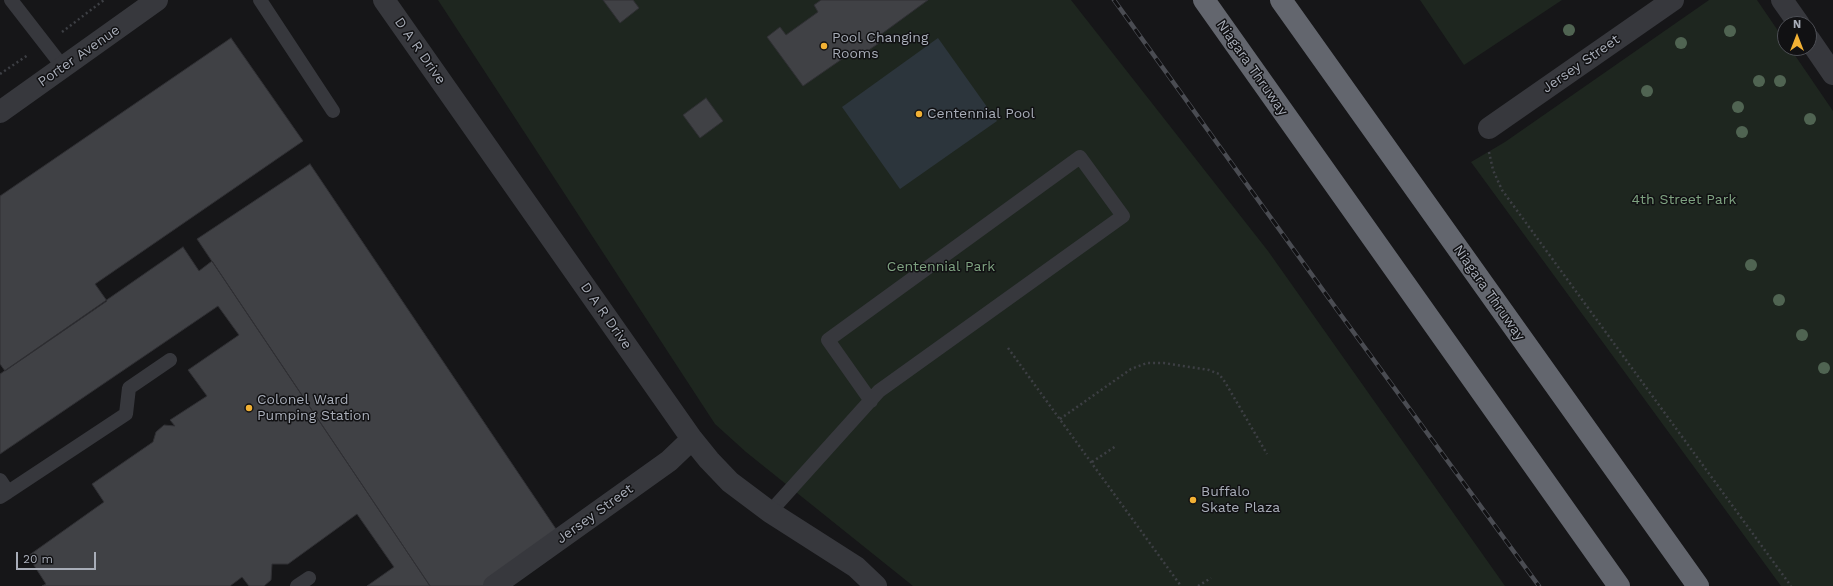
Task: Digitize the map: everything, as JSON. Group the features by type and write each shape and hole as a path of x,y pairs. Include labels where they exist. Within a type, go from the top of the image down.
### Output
{"highway":[{"name":"Niagara Thruway","path":"1204,0 1619,586"},
{"name":"Niagara Thruway","path":"1281,0 1698,586"}],"street":[{"name":"Porter Avenue","path":"0,112 157,0"},
{"name":"D A R Drive","path":"384,0 692,439 709,460 730,482 770,512 856,567 876,586"},
{"name":"Jersey Street","path":"1490,128 1673,0"},
{"path":"1782,0 1793,16"},
{"path":"1817,51 1833,74"},
{"name":"Jersey Street","path":"494,586 669,461 692,439"}],"lane":[{"path":"12,0 63,67"},
{"path":"260,0 333,110"},
{"path":"770,512 871,401 879,391 1123,216 1080,157 828,340 871,401"},
{"path":"0,480 4,494 126,414 129,388 170,360"},
{"path":"297,586 309,578"}],"path":[{"path":"66,29 104,0"},
{"path":"0,74 29,55"},
{"path":"1490,128 1490,154 1492,164 1502,190 1791,586"},
{"path":"1008,348 1181,586"},
{"path":"1060,419 1131,369 1147,363 1164,363 1209,370 1219,374 1225,382 1267,454"},
{"path":"1092,462 1116,446"},
{"path":"1198,586 1210,578"}],"green space":[{"name":"Centennial Park","path":"438,0 1071,0 1268,251 1505,586 913,586 746,452 715,424"},
{"path":"1420,0 1562,0 1464,65"},
{"name":"4th Street Park","path":"1709,0 1757,0 1777,29 1777,56 1795,56 1833,111 1833,586 1781,586 1471,162 1505,142"}],"shaded area":[{"name":"Centennial Pool","path":"938,38 997,121 900,189 842,107"}],"building":[{"path":"603,0 633,0 639,8 620,23"},
{"name":"Pool Changing Rooms","path":"821,0 928,0 876,38 879,43 860,56 855,50 803,86 767,37 780,27 786,35 818,12 814,5"},
{"path":"231,38 303,141 95,284 107,301 5,371 0,364 0,196"},
{"path":"706,98 723,121 700,138 683,115"},
{"name":"Colonel Ward Pumping Station","path":"310,164 560,535 483,586 430,586 197,239"},
{"name":"Colonel Ward Pumping Station","path":"183,247 199,271 212,261 430,586 367,586 394,567 357,514 288,564 272,564 271,580 264,586 249,586 242,577 230,586 42,586 46,584 28,556 104,502 92,484 153,442 156,432 164,425 175,426 170,420 207,396 188,370 239,335 218,306 0,454 0,374"}],"railway":[{"path":"1114,0 1338,311 1539,586"}],"place":[{"name":"Pool Changing Rooms","path":"824,46"},
{"name":"Centennial Pool","path":"919,114"},
{"name":"Colonel Ward Pumping Station","path":"249,408"},
{"name":"Buffalo Skate Plaza","path":"1193,500"}]}
